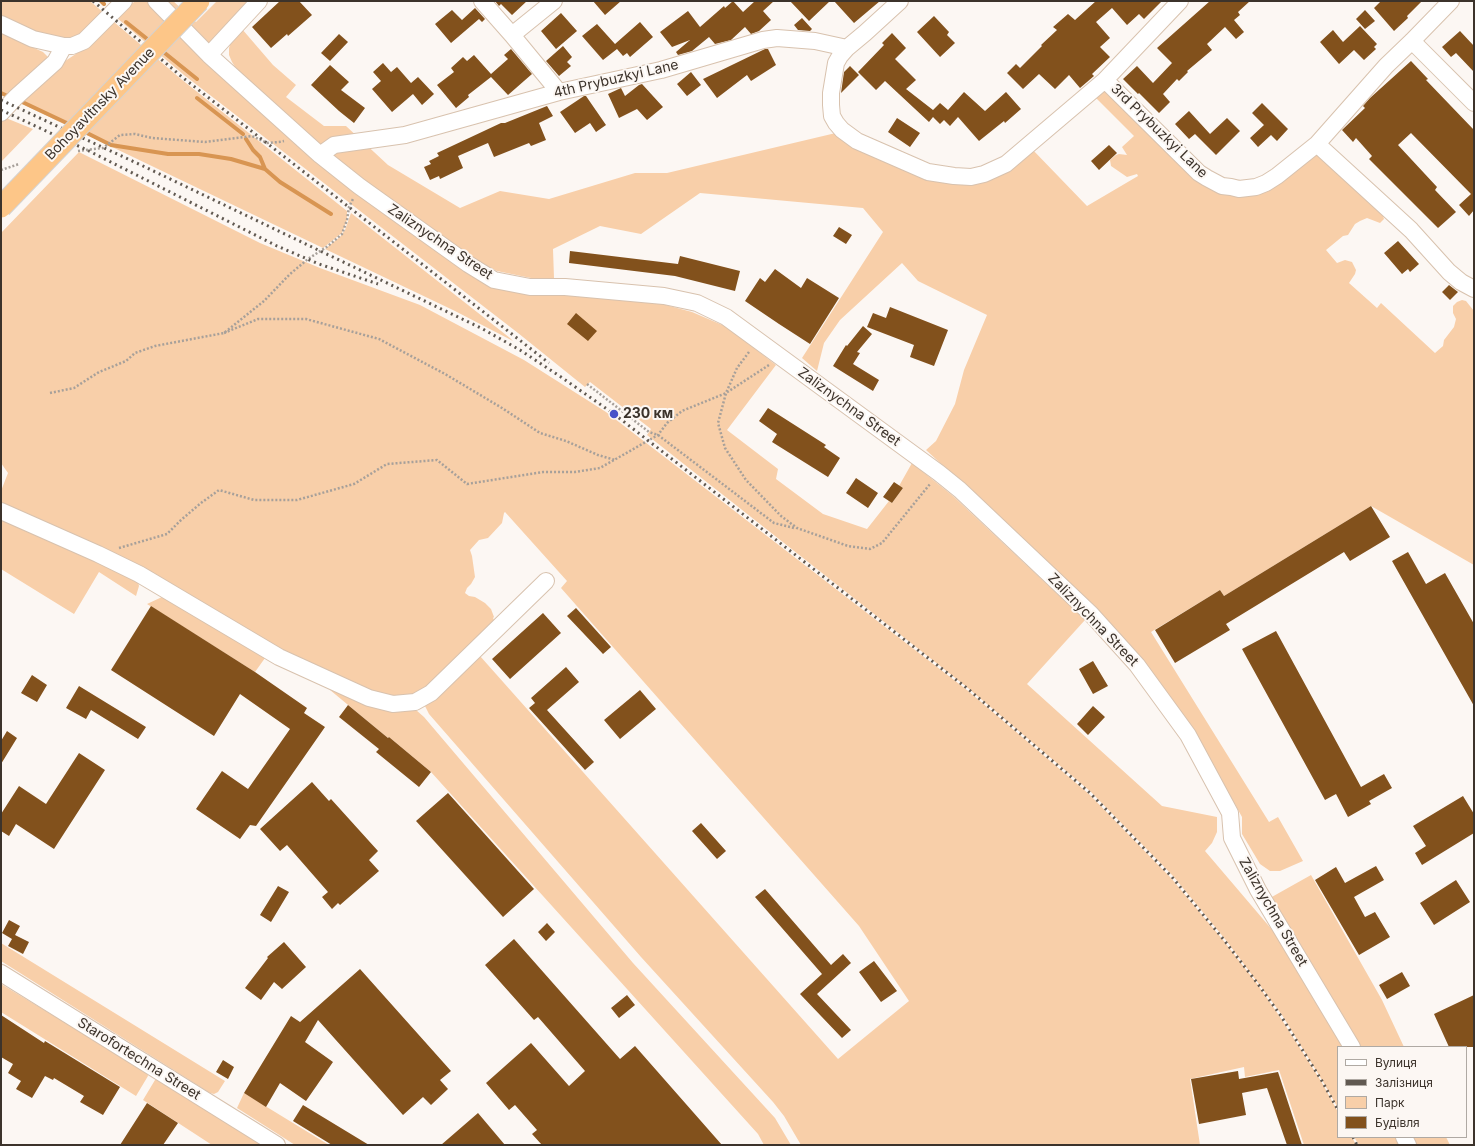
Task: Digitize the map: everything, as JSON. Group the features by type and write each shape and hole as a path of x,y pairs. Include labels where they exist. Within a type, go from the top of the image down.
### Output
{"main road":[{"name":"Bohoyavltnsky Avenue","path":"1,207 199,1"}],"street":[{"path":"1,24 33,39 64,46 72,46 84,41 124,1"},
{"name":"Zaliznychna Street","path":"156,1 209,55 320,155 359,186 468,264 494,280 530,287 565,287 664,296 697,303 726,317 939,473 1091,614 1138,664 1188,735 1230,813 1232,838 1258,890 1351,1046"},
{"path":"209,55 260,1"},
{"path":"482,1 559,92"},
{"path":"512,35 554,1"},
{"path":"847,48 900,1"},
{"name":"3rd Prybuzkyi Lane","path":"847,48 836,63 831,93 832,116 836,123 857,141 928,172 971,177 984,174 1006,164 1105,80 1180,1"},
{"name":"3rd Prybuzkyi Lane","path":"1105,80 1199,173 1222,186 1239,189 1256,187 1266,183 1317,144 1386,66 1451,1"},
{"name":"4th Prybuzkyi Lane","path":"320,155 334,145 406,135 559,92 661,70 763,40 777,38 815,41 847,48"},
{"path":"1412,41 1474,103"},
{"path":"1,113 55,62 64,46"},
{"path":"1317,144 1400,220 1453,276 1474,289"},
{"path":"1,511 139,574 279,657 369,698 393,704 415,702 431,693 546,581"},
{"name":"Starofortechna Street","path":"1,973 277,1145"}],"path":[{"path":"108,144 120,135 135,134 152,138 205,142 252,136 267,143 279,142 298,136"},
{"path":"224,333 264,301 290,274 342,234 347,220 349,207 359,186"},
{"path":"50,393 74,388 99,372 126,361 135,353 155,346 224,333 258,319 306,319 379,339 445,374 540,433 566,441 598,455 615,460"},
{"path":"758,340 737,368 726,393 718,423 725,448 746,480 781,516 796,528"},
{"path":"98,554 167,534 191,511 219,490 254,500 297,500 354,484 387,464 437,460 466,484 543,472 575,472 600,468 658,435 667,424 682,411 726,393 762,370 780,356"},
{"path":"587,384 649,432 658,435 774,523 796,528 848,546 870,549 882,543 939,473"}],"green space":[{"path":"1,1 90,1 104,13 88,31 62,42 1,19"},
{"path":"136,1 150,1 219,75 315,161 494,288 530,295 566,295 662,304 692,312 727,327 776,365 727,430 778,469 776,479 823,514 867,529 889,501 892,503 903,488 899,486 912,463 953,496 1085,620 1027,684 1162,806 1217,817 1217,832 1212,843 1205,851 1274,932 1342,1046 1337,1046 1337,1106 1282,1015 1225,939 1173,876 1091,792 968,688 647,435 651,429 590,382 585,387 518,333 184,75 117,18 129,5"},
{"path":"163,1 173,1 196,22 217,1 251,1 209,45"},
{"path":"114,22 181,79 347,211 347,220 342,233 323,248 16,101 47,73 97,40"},
{"path":"242,29 273,65 296,85 286,97 324,126 346,126 388,165 460,208 500,191 549,199 635,173 667,173 840,132 953,180 1031,148 1087,206 1138,176 1137,174 1127,177 1111,166 1110,160 1116,155 1127,155 1122,147 1134,136 1093,95 1109,90 1197,174 1239,191 1314,151 1382,213 1384,219 1380,223 1367,218 1360,221 1355,224 1348,235 1343,236 1326,250 1337,263 1345,260 1352,262 1356,270 1349,283 1377,308 1381,303 1435,353 1443,346 1444,340 1454,327 1456,319 1453,313 1453,306 1462,300 1466,301 1474,311 1474,565 1371,506 1224,596 1220,590 1151,632 1269,822 1278,817 1303,861 1280,871 1270,871 1260,864 1242,834 1242,817 1194,731 1142,659 1096,607 926,450 936,441 955,404 964,370 987,315 918,281 902,263 840,320 824,343 817,371 802,358 883,232 863,208 700,193 641,234 600,226 553,249 554,278 531,278 497,271 472,258 368,184 323,149 241,76 229,55 229,48 231,42"},
{"path":"1,33 43,52 51,60 11,98 1,94"},
{"path":"1,116 33,129 1,162"},
{"path":"79,152 260,243 320,268 420,305 524,360 606,412 967,690 1089,794 1171,878 1223,940 1258,985 1321,1081 1337,1110 1337,1138 1352,1138 1356,1145 1304,1145 1279,1070 1245,1077 1244,1067 1190,1079 1200,1145 801,1145 784,1116 773,1102 641,957 429,714 425,706 426,702 480,656 838,1059 909,1001 859,926 561,588 567,581 505,512 502,523 488,538 479,540 470,550 475,577 465,593 485,603 491,609 494,620 427,689 410,698 372,694 283,653 1,507 1,491 8,473 1,463 1,233"},
{"path":"351,213 513,341 455,311 325,249 340,237 345,230"},
{"path":"1,520 137,578 139,586 136,596 99,572 74,614 1,569"},
{"path":"162,597 169,597 265,658 255,672 147,604"},
{"path":"330,690 368,703 416,710 424,717 633,963 775,1118 791,1145 764,1145 758,1134 431,772"},
{"path":"1311,875 1382,1000 1404,1046 1359,1046 1270,898"},
{"path":"1,943 225,1081 218,1092 214,1094 210,1093 1,961"},
{"path":"1,984 147,1072 148,1076 136,1096 1,1012"},
{"path":"158,1079 263,1145 212,1145 143,1100 155,1080"},
{"path":"244,1093 329,1145 295,1145 237,1108"},
{"path":"1355,1138 1396,1138 1400,1145 1359,1145"},
{"path":"1412,1138 1446,1138 1450,1145 1415,1145"}],"building":[{"path":"280,1 299,1 312,15 288,36 287,34 271,48 252,27"},
{"path":"495,1 527,1 512,15 501,4 499,6"},
{"path":"593,1 621,1 605,15"},
{"path":"733,1 743,12 755,1 774,1 763,11 771,20 759,31 751,34 745,27 731,40 715,44 709,37 692,51 678,55 676,52 690,40 672,47 660,32 688,11 700,27 724,6 725,8"},
{"path":"790,1 830,1 809,21"},
{"path":"834,1 880,1 854,23"},
{"path":"1096,1 1162,1 1144,19 1139,14 1127,25 1112,8 1096,22 1110,38 1100,47 1110,57 1092,74 1094,76 1080,88 1069,75 1055,89 1039,74 1023,89 1007,73 1016,64 1020,68 1057,30 1053,27 1068,14 1075,20"},
{"path":"1210,1 1250,1 1238,12 1240,15 1234,20 1244,32 1236,39 1225,27 1207,44 1212,50 1187,71 1188,72 1179,81 1177,79 1163,94 1170,102 1159,113 1123,79 1137,66 1153,83 1172,63 1157,48"},
{"path":"1381,1 1422,1 1407,16 1408,18 1394,31 1374,8"},
{"path":"475,8 485,19 482,22 479,19 451,43 435,24 452,10 462,20"},
{"path":"1365,10 1375,21 1365,29 1356,19"},
{"path":"561,13 577,31 556,49 541,31"},
{"path":"934,16 949,32 947,35 955,43 940,57 917,32"},
{"path":"802,18 812,29 810,31 798,30 794,25"},
{"path":"640,22 653,37 630,57 627,53 623,56 617,49 603,60 582,36 597,24 615,44"},
{"path":"1360,26 1377,44 1374,47 1376,49 1364,60 1354,50 1339,64 1320,42 1333,30 1343,42"},
{"path":"1460,31 1474,46 1474,72 1456,53 1451,57 1442,47"},
{"path":"892,33 906,48 895,59 916,80 906,89 933,110 940,103 948,110 964,92 985,111 1006,92 1021,109 1005,123 1004,121 979,141 958,117 950,126 944,120 940,124 933,117 929,122 885,81 876,90 858,72 884,45 882,43"},
{"path":"339,34 348,42 330,61 321,53"},
{"path":"563,46 572,57 567,62 571,66 559,76 546,61"},
{"path":"511,49 532,74 508,95 491,77 468,95 469,97 456,108 437,85 454,72 451,68 463,57 467,61 474,55 491,74 508,59 504,55"},
{"path":"765,49 768,49 776,65 751,81 747,75 717,98 703,79"},
{"path":"1411,61 1428,79 1426,80 1474,130 1474,210 1469,216 1459,205 1471,194 1411,133 1398,145 1437,187 1435,190 1456,212 1438,228 1369,159 1372,156 1356,138 1353,142 1342,130 1365,108 1363,106 1370,98"},
{"path":"383,63 391,72 397,67 411,83 418,77 434,94 422,105 413,94 392,112 372,89 381,81 373,72"},
{"path":"330,65 349,82 341,90 365,108 354,123 311,85"},
{"path":"850,66 859,75 841,93 844,72"},
{"path":"691,72 701,85 687,96 677,84"},
{"path":"642,84 663,107 647,120 637,109 619,118 608,94 621,88 625,96"},
{"path":"586,96 606,125 596,132 590,123 575,133 560,112"},
{"path":"1262,103 1288,129 1277,141 1271,135 1258,147 1250,138 1264,125 1252,113"},
{"path":"547,106 553,116 539,123 546,140 531,146 529,143 494,157 488,143 458,156 463,168 440,179 439,176 430,180 424,167 431,164 429,161 439,156 437,153 501,123 505,123"},
{"path":"1189,111 1210,134 1227,118 1240,131 1216,155 1195,134 1189,139 1175,124"},
{"path":"897,118 920,133 910,147 888,132"},
{"path":"1109,145 1117,153 1099,170 1091,161"},
{"path":"839,227 852,235 846,244 833,236"},
{"path":"1398,241 1419,264 1410,272 1408,269 1402,274 1384,253"},
{"path":"570,251 678,264 680,256 740,271 735,291 675,276 569,263"},
{"path":"775,269 801,288 807,278 839,298 810,344 745,301 760,278 765,282"},
{"path":"1449,285 1458,292 1450,300 1442,292"},
{"path":"890,307 948,330 934,366 910,357 914,345 867,327 873,313 886,318"},
{"path":"576,313 597,331 588,341 567,324"},
{"path":"863,326 872,334 857,352 860,353 853,364 879,380 873,391 833,366 846,345 847,346"},
{"path":"768,408 826,445 824,447 840,458 828,477 772,442 777,434 759,421"},
{"path":"856,478 878,493 868,508 846,493"},
{"path":"894,482 903,488 892,503 883,497"},
{"path":"1371,506 1390,537 1350,561 1344,552 1226,624 1230,630 1175,663 1155,630 1220,590 1224,596"},
{"path":"1408,552 1426,584 1445,573 1474,624 1474,706 1392,561"},
{"path":"151,606 255,672 307,708 304,713 325,727 256,826 250,825 240,839 196,809 222,771 248,789 290,729 240,694 214,736 111,670"},
{"path":"576,608 611,647 603,654 567,616"},
{"path":"543,613 561,633 510,679 492,659"},
{"path":"1276,631 1361,787 1384,774 1392,788 1369,801 1371,804 1348,817 1336,794 1325,800 1242,649"},
{"path":"1093,661 1108,686 1093,694 1079,669"},
{"path":"566,667 579,682 547,710 594,762 585,770 529,708 535,703 531,698"},
{"path":"32,675 47,685 37,702 21,693"},
{"path":"79,686 146,727 138,739 91,710 86,719 66,708"},
{"path":"640,690 656,709 620,739 604,720"},
{"path":"348,705 431,772 419,787 376,752 379,749 339,717"},
{"path":"1093,706 1105,717 1088,735 1077,724"},
{"path":"7,731 17,738 1,764 1,741"},
{"path":"79,753 105,770 54,849 16,824 9,836 1,831 1,814 19,786 46,804"},
{"path":"312,782 329,801 331,799 378,851 369,860 379,871 340,905 338,903 332,909 322,897 328,892 287,845 280,851 260,829"},
{"path":"448,793 534,889 503,917 416,821"},
{"path":"1463,796 1474,814 1474,833 1422,865 1415,853 1426,846 1413,826"},
{"path":"701,823 726,851 717,859 692,831"},
{"path":"1376,866 1384,880 1354,897 1365,917 1375,912 1390,937 1359,955 1315,880 1336,867 1345,883"},
{"path":"1456,880 1470,902 1434,925 1420,903"},
{"path":"278,886 289,892 271,922 260,915"},
{"path":"765,889 831,965 843,954 851,963 817,994 851,1030 842,1038 800,994 822,974 755,897"},
{"path":"9,920 20,926 15,935 29,942 23,954 8,946 12,939 2,933"},
{"path":"547,923 555,932 546,941 538,932"},
{"path":"514,939 620,1059 635,1046 722,1145 542,1145 532,1134 537,1130 515,1105 509,1110 486,1083 531,1043 569,1086 585,1071 538,1017 534,1020 485,965"},
{"path":"284,942 306,967 282,989 274,982 261,1000 245,988 268,958 267,957"},
{"path":"874,961 897,991 881,1002 859,972"},
{"path":"360,969 451,1071 440,1080 448,1089 431,1105 423,1097 403,1115 318,1020 305,1042 333,1062 306,1101 280,1083 266,1107 244,1093 291,1016 300,1022"},
{"path":"1402,972 1410,986 1387,999 1379,985"},
{"path":"627,995 635,1005 619,1018 611,1008"},
{"path":"1474,995 1474,1047 1449,1046 1434,1014"},
{"path":"1,1015 44,1043 45,1041 120,1087 103,1115 80,1102 84,1096 54,1078 53,1080 45,1076 32,1098 16,1089 21,1081 8,1073 13,1064 1,1057"},
{"path":"223,1060 234,1067 228,1079 216,1072"},
{"path":"1238,1071 1239,1079 1278,1072 1302,1145 1287,1145 1267,1088 1242,1093 1246,1115 1199,1124 1191,1079"},
{"path":"147,1103 178,1123 163,1145 120,1145"},
{"path":"303,1105 369,1145 332,1145 293,1121"},
{"path":"478,1113 505,1145 441,1145"}],"waterway":[{"path":"101,1 104,4"},
{"path":"126,22 151,42"},
{"path":"161,50 197,79"},
{"path":"1,93 12,98"},
{"path":"197,98 243,134"},
{"path":"18,100 71,125"},
{"path":"83,131 111,145 168,154 199,154 231,159 265,169"},
{"path":"246,139 253,150 260,157 265,169 280,182 331,214"}],"railway":[{"path":"93,1 182,77 549,363"},
{"path":"1,100 143,166 481,328 520,350 614,414 968,689 1090,793 1172,877 1224,940 1281,1016 1322,1081 1337,1108"},
{"path":"1,110 87,150 277,246 319,264 378,284"},
{"path":"1354,1138 1357,1145"}],"place":[{"name":"230 км","path":"614,414"}]}
